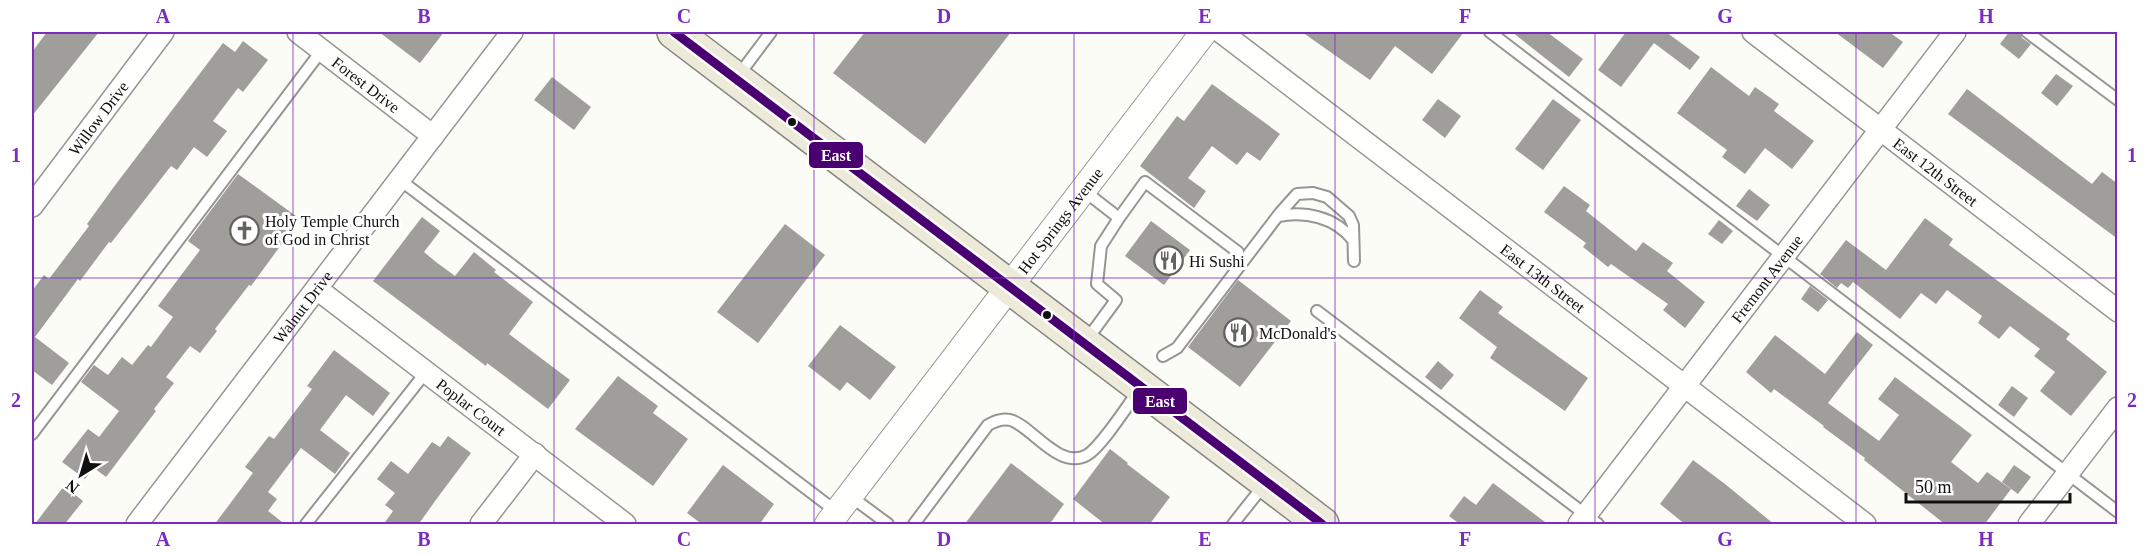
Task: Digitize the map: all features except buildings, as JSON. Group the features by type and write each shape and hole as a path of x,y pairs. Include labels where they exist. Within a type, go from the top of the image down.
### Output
{"main road":[{"path":"674,32 1321,524"}],"street":[{"name":"Willow Drive","path":"32,206 164,32"},
{"name":"Forest Drive","path":"298,32 433,136"},
{"name":"Walnut Drive","path":"136,525 512,32"},
{"name":"Hot Springs Avenue","path":"839,511 1204,32"},
{"name":"East 13th Street","path":"1221,32 1865,525"},
{"name":"East 12th Street","path":"1753,32 2118,311"},
{"name":"Fremont Avenue","path":"1587,522 1684,386 1955,32"},
{"name":"Poplar Court","path":"317,289 625,525"},
{"path":"2029,525 2118,408"},
{"path":"481,525 535,454"}],"lane":[{"path":"736,78 771,32"},
{"path":"1490,32 2118,512"},
{"path":"2027,32 2118,100"},
{"path":"32,434 322,50"},
{"path":"400,180 839,511 888,525"},
{"path":"1084,344 1116,300 1096,284 1101,246 1145,182 1238,252"},
{"path":"1083,190 1119,218"},
{"path":"1163,356 1177,348 1297,194 1313,193 1327,197 1349,216 1353,225 1354,261"},
{"path":"1278,216 1296,213 1329,219 1345,230 1353,240"},
{"path":"1317,311 1587,522"},
{"path":"306,525 426,372"},
{"path":"914,525 988,425 999,420 1012,420 1052,451 1073,459 1086,455 1097,445 1141,387"},
{"path":"1233,525 1266,482"}],"transit line":[{"name":"East","path":"674,32 1322,524"}],"place":[{"name":"Holy Temple Church of God in Christ","path":"244,230"},
{"name":"Hi Sushi","path":"1168,261"},
{"name":"McDonald's","path":"1238,333"}]}
